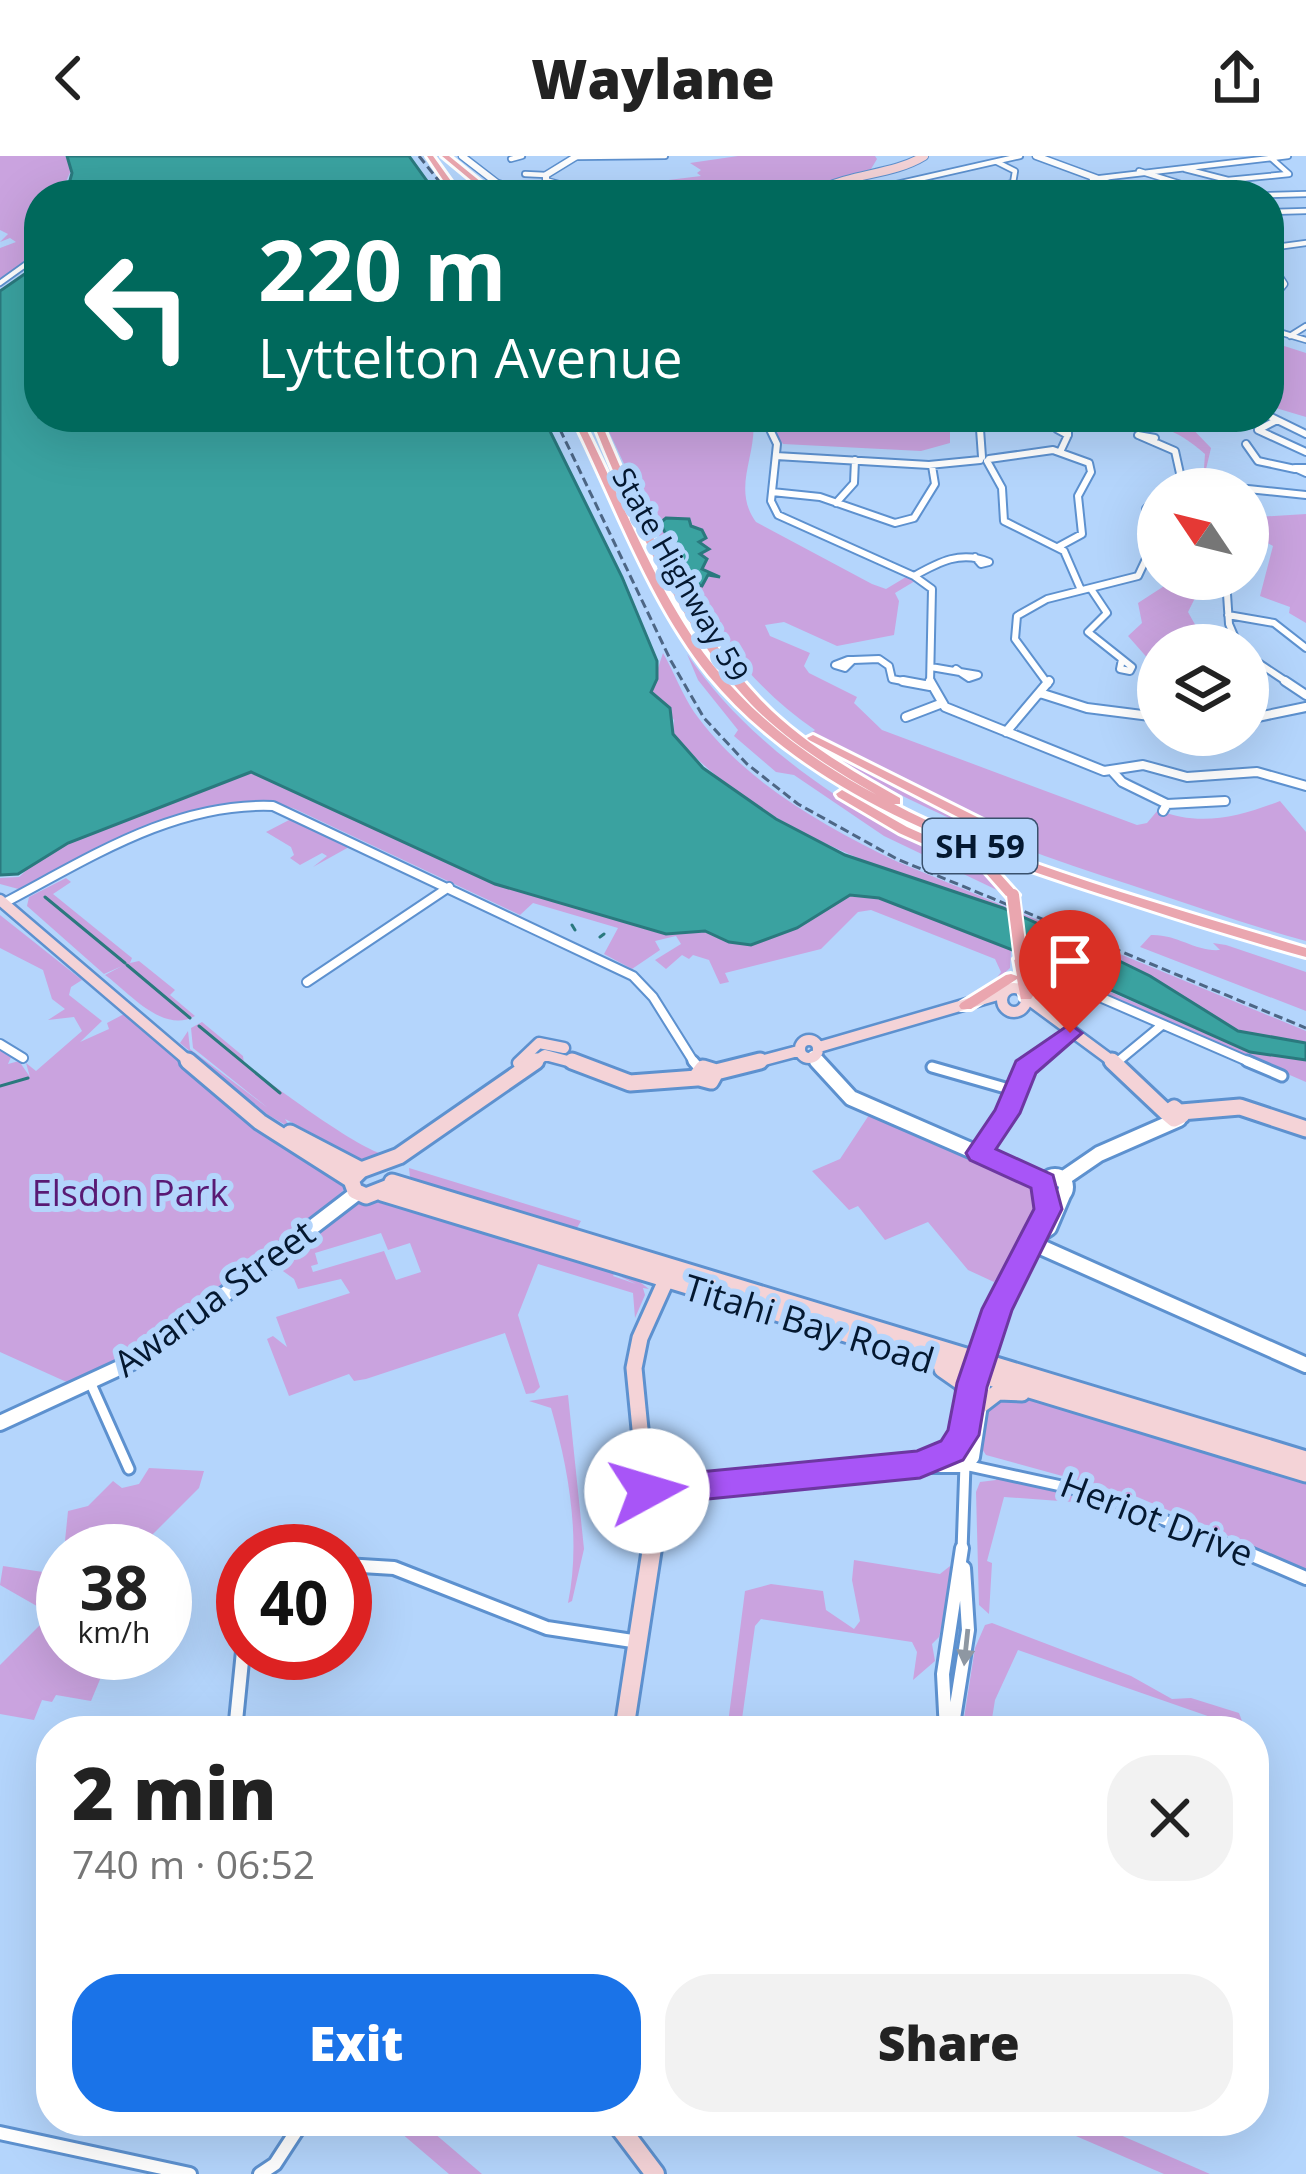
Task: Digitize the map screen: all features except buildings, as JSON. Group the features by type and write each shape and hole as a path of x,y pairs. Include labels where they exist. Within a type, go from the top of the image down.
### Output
{"main road":[{"path":"445,156 475,180"},
{"path":"853,180 914,165 927,156"},
{"name":"State Highway 59","path":"583,432 632,538 701,656 760,723 830,776 956,838 1306,949"},
{"name":"State Highway 59","path":"602,432 647,527 728,667 753,699 801,741 912,810 1052,865 1306,949"},
{"path":"701,656 701,666 730,703 790,757 887,821 988,868 1013,895"},
{"path":"728,667 815,740 989,828 1008,850 1026,1006 1008,997 966,1006"},
{"path":"2,902 285,1139 356,1181 389,1184"},
{"path":"1008,997 1021,959"},
{"path":"356,1181 421,1143 544,1050 610,1079 656,1084 698,1073 711,1081 716,1072 810,1052 1008,997 1015,991 1042,1015"},
{"path":"1008,997 1116,1063 1173,1113 1240,1108 1306,1129"},
{"path":"389,1184 421,1143"},
{"path":"378,1165 389,1184"},
{"name":"Titahi Bay Road","path":"389,1184 920,1357 980,1368 1306,1474"},
{"path":"626,1716 652,1557 634,1368 640,1338 669,1275"},
{"name":"Titahi Bay Road","path":"669,1275 1306,1459"},
{"path":"920,1357 957,1378 975,1402 1007,1391 1063,1398"},
{"path":"627,2136 656,2174"}],"street":[{"path":"462,156 493,180"},
{"path":"511,159 522,156"},
{"path":"525,174 547,175 577,156 617,160 665,156"},
{"path":"906,180 1020,156"},
{"path":"1036,156 1092,179 1288,156"},
{"path":"955,157 958,167"},
{"path":"1181,167 1219,179 1288,174 1271,158"},
{"path":"997,162 1015,170 1013,180"},
{"path":"940,171 956,177"},
{"path":"1139,171 1168,180"},
{"path":"546,180 547,175"},
{"path":"1290,336 1306,326"},
{"path":"1284,334 1306,340"},
{"path":"771,432 777,444 773,508 787,521 928,585 935,598 930,686 940,704 1113,772 1165,808 1225,801"},
{"path":"981,432 985,459 1002,488 1006,525 1058,547 1068,557 1070,575 1081,590"},
{"path":"1259,432 1306,452"},
{"path":"1061,450 1068,435"},
{"path":"1155,438 1177,454 1179,468"},
{"path":"1246,444 1257,460 1306,470"},
{"path":"776,456 932,466 1061,450 1084,459 1092,470 1078,494 1082,533 1058,547"},
{"path":"836,503 853,484 855,460"},
{"path":"772,492 836,503 885,523 907,521 935,484 932,466"},
{"path":"1269,491 1306,495"},
{"path":"914,576 950,556 975,557"},
{"path":"1006,731 1043,694 1049,678 1018,644 1015,619 1040,598 1134,579 1137,574"},
{"path":"1091,589 1107,614 1088,632 1122,659"},
{"path":"1227,600 1231,624"},
{"path":"1228,614 1274,622 1306,648"},
{"path":"853,660 879,659 889,666 892,679 930,686"},
{"path":"931,667 956,669"},
{"path":"1269,670 1306,695"},
{"path":"1043,694 1087,708 1137,714"},
{"path":"906,717 940,704"},
{"path":"1269,714 1306,706"},
{"path":"1113,772 1139,765 1194,777 1257,772 1306,786"},
{"path":"2,902 209,810 247,803 288,811 632,976 658,1002 698,1073"},
{"path":"307,982 449,887"},
{"path":"1086,991 1282,1076"},
{"path":"1116,1063 1162,1024"},
{"path":"980,1153 1003,1120 1028,1065 1070,1033"},
{"path":"0,1044 23,1058"},
{"path":"810,1052 851,1098 980,1153 1045,1187 1062,1188"},
{"path":"932,1067 1016,1091"},
{"path":"1037,1239 1049,1228 1062,1188 1099,1154 1153,1129 1173,1113"},
{"name":"Awarua Street","path":"0,1423 91,1384 158,1347 356,1181"},
{"path":"948,1716 944,1658 962,1563 963,1435 984,1386 980,1368 1000,1301 1037,1239 1048,1209 1045,1187"},
{"path":"1037,1239 1306,1366"},
{"path":"91,1384 129,1469"},
{"path":"965,1465 972,1456 975,1402"},
{"path":"920,1465 947,1454 963,1435"},
{"name":"Heriot Drive","path":"647,1491 920,1465 1030,1473 1105,1492 1306,1578"},
{"path":"952,1716 968,1630 968,1581 962,1563"},
{"path":"372,1567 394,1568 547,1628 639,1642"},
{"path":"236,1716 240,1680"},
{"path":"0,2133 190,2174"},
{"path":"260,2174 280,2169 296,2136"}],"green space":[{"path":"0,156 65,156 72,168 67,180 24,180 24,262 0,282 0,248 16,242 10,238 0,242 8,234 0,230"},
{"path":"738,156 877,159 871,169 839,180 668,180 701,176 697,173 701,170 690,163"},
{"path":"1284,346 1306,353 1306,417 1284,410"},
{"path":"609,432 754,432 745,484 756,522 872,584 886,589 906,577 915,581 895,593 899,601 894,635 837,646 784,622 765,625 770,636 810,653 804,666 809,673 857,697 854,703 882,730 1137,825 1147,823 1158,810 1189,818 1219,818 1280,801 1306,832 1306,941 1003,840 843,763 805,738 815,730 744,667 665,547","holes":["666,518 688,519 691,526 701,529 706,538 699,543 709,548 700,554 707,559 702,569 711,575 706,581 691,581 660,523"]},
{"path":"774,432 950,432 950,443 921,451 783,444"},
{"path":"1172,432 1196,432 1211,448 1206,468 1205,454"},
{"path":"1306,514 1306,623 1289,613 1290,607 1269,599 1273,546 1269,544 1269,516"},
{"path":"1194,600 1188,612 1195,624 1141,624 1138,603"},
{"path":"663,653 690,705 714,737 760,780 813,817 898,862 1306,1031 1306,1043 1243,1033 1100,951 873,864 766,811 717,776 673,734 674,720 650,692"},
{"path":"687,654 727,704 799,769 881,823 989,875 999,891 884,836 794,775 776,772 734,736 738,730 698,680"},
{"path":"135,736 839,901 856,896 900,902 1011,950 1010,968 991,986 1001,972 995,959 871,910 858,912 821,949 725,973 729,982 720,984 709,960 693,955 689,959 682,955 666,969 655,960 681,944 676,936 655,941 660,950 632,969 604,954 618,928 533,903 520,915 295,809 262,802 191,811 119,839 22,890 0,884 0,878 19,877 31,866 18,874 0,875 0,754"},
{"path":"291,819 349,847 313,867 327,856 322,853 300,865 290,858 294,855 291,847 266,832"},
{"path":"66,878 71,882 53,894 132,958 130,963 139,961 175,990 170,995 195,1016 170,1020 146,1008 105,975 122,966 104,974 27,906 29,897"},
{"name":"Elsdon Park","path":"0,915 82,980 71,987 69,995 102,1021 80,1042 109,1029 107,1023 124,1014 287,1150 339,1179 345,1189 293,1235 149,1343 71,1384 0,1352 0,1049 11,1057 8,1064 19,1061 30,1077 26,1063 36,1071 82,1031 74,1017 48,1020 65,1009 52,999 43,970 0,948"},
{"path":"1151,935 1211,950 1220,950 1213,943 1226,945 1306,972 1306,1011 1140,947"},
{"path":"1029,957 1250,1052 1306,1060 1306,1082 1051,973 1035,990"},
{"path":"202,1022 243,1056 244,1064 299,1104 365,1146 394,1156 352,1160 320,1145 312,1133 268,1115 180,1043 188,1031 190,1049 268,1108 193,1048 191,1028"},
{"path":"869,1115 1027,1183 1040,1194 1042,1206 994,1282 968,1270 928,1222 885,1240 858,1206 849,1210 812,1171 840,1159"},
{"path":"409,1168 581,1221 577,1228 419,1182 410,1177"},
{"path":"374,1201 460,1226 430,1212 615,1272 613,1276 636,1284 619,1276 636,1279 649,1289 643,1288 645,1295 635,1318 633,1293 538,1264 518,1315 540,1387 534,1393 526,1394 505,1333 366,1379 354,1381 349,1374 289,1396 267,1339 273,1336 287,1347 276,1317 350,1293 341,1279 298,1289 294,1279 276,1266 356,1204","holes":["381,1233 388,1250 410,1243 421,1272 396,1280 384,1251 313,1272 311,1266 318,1264 315,1253"]},
{"path":"568,1395 584,1549 568,1603 573,1530 563,1456 551,1408 529,1401"},
{"path":"1014,1395 1306,1482 1306,1569 1135,1496 986,1455 980,1446 989,1404"},
{"path":"149,1468 204,1471 199,1488 163,1524 67,1524 68,1511 88,1506 113,1481 122,1488 139,1484"},
{"path":"997,1476 1115,1504 1116,1514 1095,1507 1093,1512 1073,1502 1004,1497 987,1561 992,1563 989,1614 979,1605 976,1492 980,1482"},
{"path":"854,1560 940,1574 950,1566 953,1579 939,1637 932,1644 935,1661 913,1680 917,1652 912,1642 761,1619 755,1626 742,1716 729,1716 745,1591 771,1584 823,1591 826,1610 854,1629 860,1621 852,1580"},
{"path":"3,1566 36,1571 36,1606 0,1585"},
{"path":"992,1623 1131,1676 1172,1699 1191,1698 1240,1716 1208,1716 1018,1650 992,1716 964,1716 975,1648 985,1625"},
{"path":"36,1629 36,1680 100,1680 91,1701 56,1695 52,1702 42,1700 34,1720 0,1714 0,1665"},
{"path":"405,2136 438,2136 482,2174 449,2174"},
{"path":"1076,2136 1123,2136 1210,2174 1164,2174"}],"shaded area":[{"path":"67,156 409,156 426,180 70,180"},
{"path":"24,274 24,432 550,432 622,577 657,661 651,692 670,708 673,734 703,768 776,819 845,855 1003,908 1150,976 1238,1031 1306,1043 1306,1060 1250,1052 1077,975 879,898 850,895 797,928 751,945 705,931 666,934 495,884 251,772 68,843 18,874 0,875 0,291"},
{"path":"666,518 689,519 691,526 702,530 706,538 699,542 709,549 700,554 707,559 702,569 720,577 708,575 702,586 691,582 660,523"}],"waterway":[{"path":"45,897 125,963"},
{"path":"572,925 575,930"},
{"path":"600,937 604,934"},
{"path":"127,965 190,1018"},
{"path":"199,1026 280,1093"},
{"path":"0,1086 28,1078"}],"railway":[{"path":"419,156 438,180"},
{"path":"561,432 671,661 704,718 747,764 798,804 897,859 1306,1028"}],"route":[{"path":"647,1491 920,1465 952,1450 963,1435 972,1383 979,1374 997,1309 1040,1234 1048,1209 1044,1182 980,1153 1007,1113 1025,1068 1070,1033"}]}
